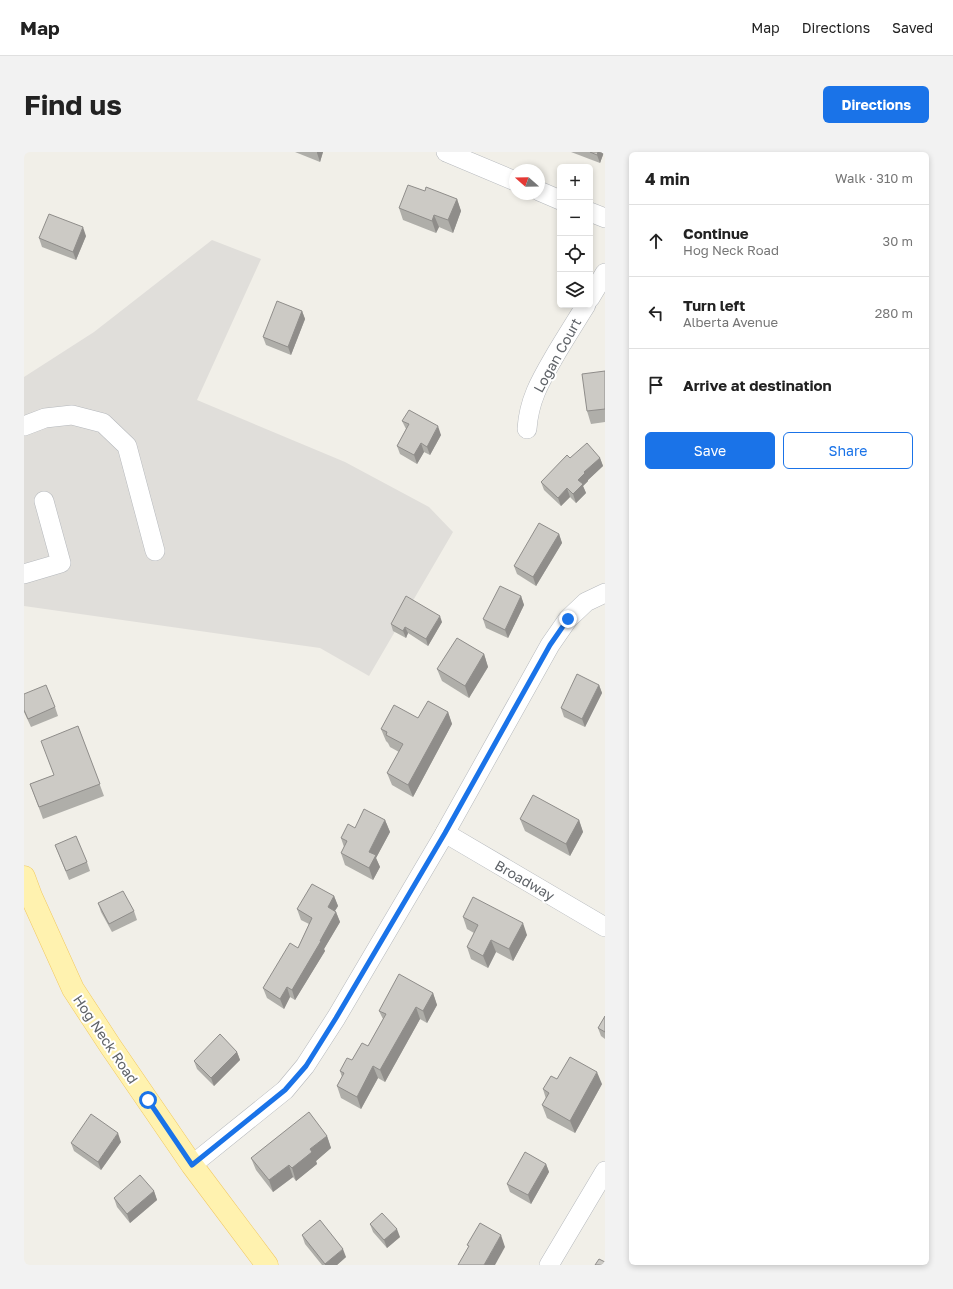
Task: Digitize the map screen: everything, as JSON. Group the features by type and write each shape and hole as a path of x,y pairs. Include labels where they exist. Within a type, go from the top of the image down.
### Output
{"main road":[{"name":"Hog Neck Road","path":"26,892 74,989 111,1047 192,1165 267,1265"}],"street":[{"path":"446,152 509,178"},
{"path":"545,194 557,199"},
{"path":"593,213 605,218"},
{"path":"593,293 605,273"},
{"name":"Logan Court","path":"527,429 528,415 538,383 584,308"},
{"path":"24,426 45,418 72,415 103,423 127,446 155,551"},
{"path":"24,574 60,563 44,501"},
{"path":"192,1165 285,1090 306,1066 445,833 550,645 568,619 586,602 605,593"},
{"name":"Broadway","path":"445,833 605,927"},
{"path":"549,1265 605,1171"}],"shaded area":[{"path":"212,240 261,259 197,400 345,462 429,507 453,532 369,676 320,648 24,606 24,377 94,332"}],"building":[{"path":"590,152 598,152 597,155"},
{"path":"408,185 425,191 426,187 457,199 448,220 434,215 432,221 399,208"},
{"path":"49,214 83,227 73,252 39,238"},
{"path":"277,301 302,311 288,347 263,337"},
{"path":"605,371 605,409 587,411 582,374"},
{"path":"409,410 438,426 427,447 421,443 414,455 397,446 409,424 402,421"},
{"path":"587,443 600,458 584,472 585,473 578,480 583,484 573,494 567,488 558,498 541,482 567,455 570,458"},
{"path":"539,523 559,534 533,577 514,566"},
{"path":"500,586 521,596 505,630 483,619"},
{"path":"406,596 440,616 426,639 405,627 403,631 391,624"},
{"path":"457,638 484,654 465,686 437,669"},
{"path":"577,674 599,685 582,719 561,708"},
{"path":"46,685 55,707 28,719 24,710 24,694"},
{"path":"428,701 448,712 408,785 387,773 403,744 386,735 387,732 381,729 394,705 418,718"},
{"path":"78,726 100,784 39,807 30,784 54,775 41,741"},
{"path":"533,795 579,820 566,844 520,819"},
{"path":"364,809 385,820 369,852 376,855 369,868 341,853 347,841 341,838 348,824 355,828"},
{"path":"76,836 87,862 66,871 55,845"},
{"path":"312,884 334,896 328,907 336,912 292,990 287,987 280,999 263,988 290,943 298,948 312,918 297,909"},
{"path":"123,891 134,911 109,924 98,903"},
{"path":"473,897 523,923 509,949 491,940 483,956 467,947 478,925 463,917"},
{"path":"399,974 433,993 423,1011 416,1007 380,1070 373,1066 357,1097 337,1086 344,1073 340,1071 347,1058 352,1060 362,1043 368,1046 386,1014 379,1011"},
{"path":"605,1016 605,1032 598,1028"},
{"path":"220,1034 237,1052 211,1078 194,1061"},
{"path":"570,1057 597,1072 570,1121 542,1105 549,1093 543,1089 551,1076 557,1079"},
{"path":"309,1112 327,1136 310,1149 312,1152 292,1168 289,1165 269,1180 251,1158"},
{"path":"91,1114 118,1133 98,1162 71,1143"},
{"path":"525,1152 546,1164 528,1195 507,1184"},
{"path":"140,1175 154,1191 127,1214 114,1198"},
{"path":"382,1213 397,1229 384,1240 370,1224"},
{"path":"320,1220 343,1249 325,1264 302,1235"},
{"path":"480,1223 501,1235 484,1265 458,1265 469,1246 467,1245"},
{"path":"599,1259 605,1262 605,1265 595,1265"}],"route":[{"path":"148,1100 192,1165 285,1090 306,1066 445,833 550,645 568,619"}]}
